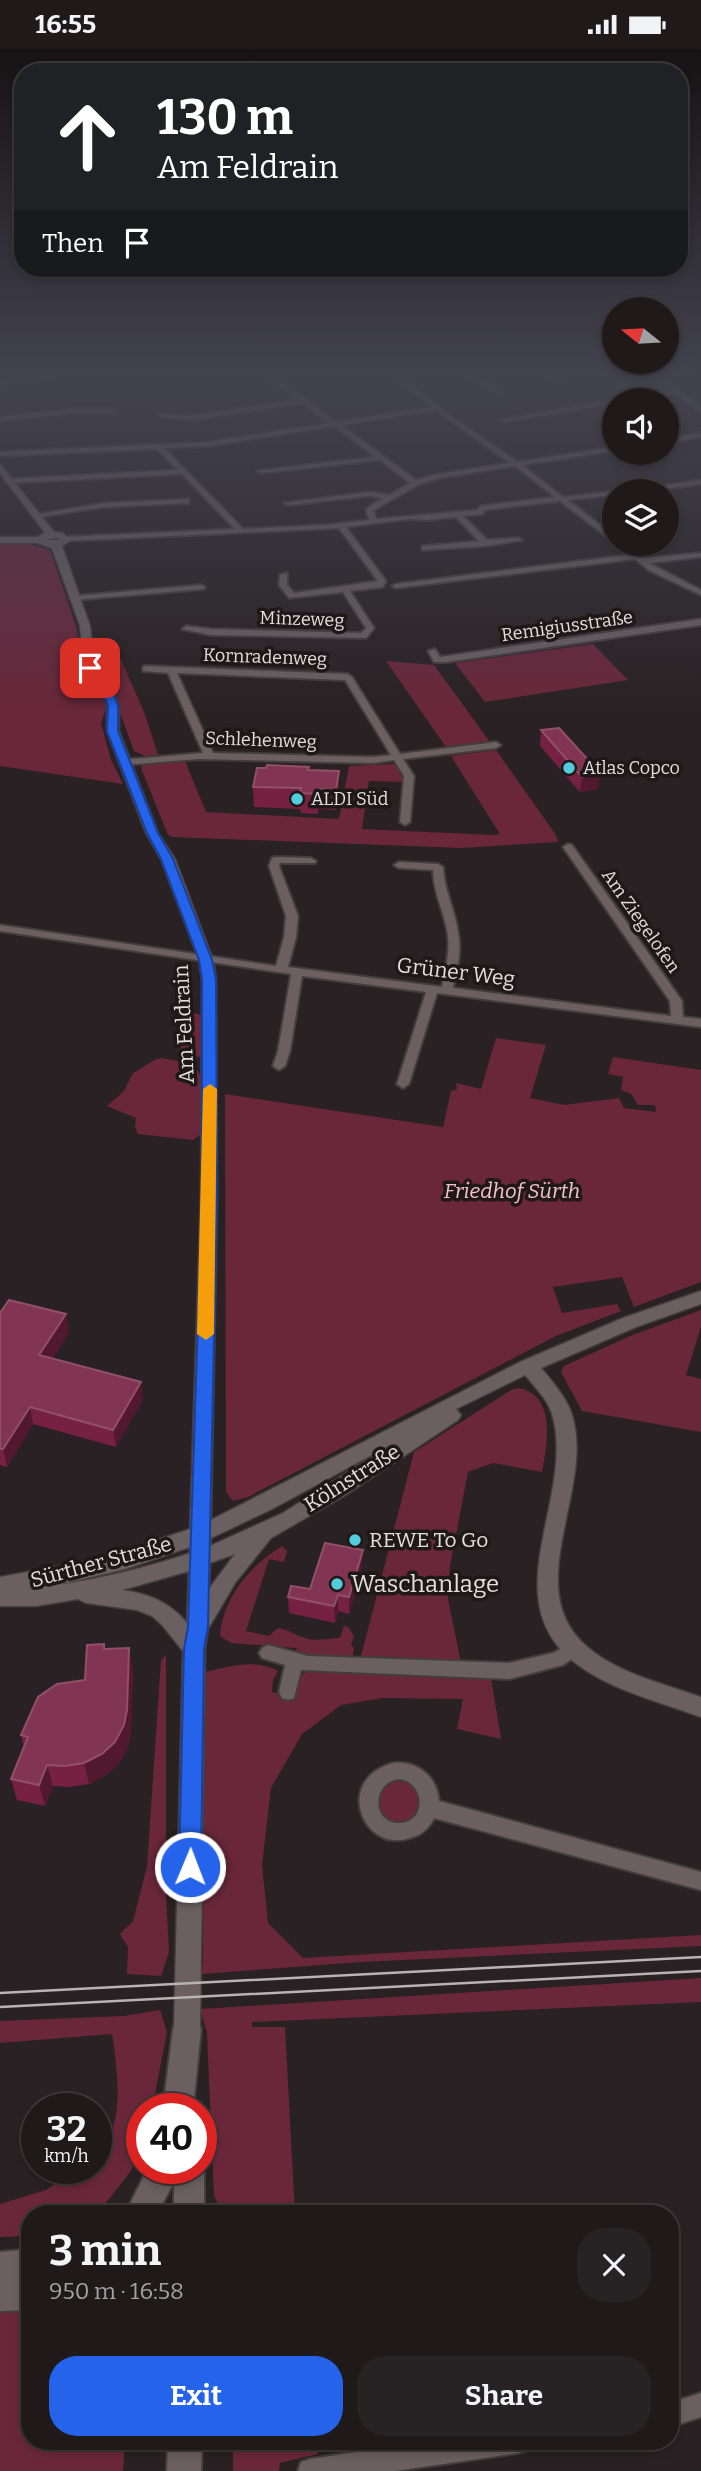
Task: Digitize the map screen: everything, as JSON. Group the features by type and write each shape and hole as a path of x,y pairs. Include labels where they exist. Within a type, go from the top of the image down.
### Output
{"main road":[{"path":"180,2093 187,2029"},
{"path":"187,2029 188,2093"},
{"path":"145,2205 156,2184"},
{"path":"189,2184 189,2205"},
{"path":"0,2268 21,2266"},
{"path":"0,2295 21,2294"},
{"path":"184,2471 185,2450"}],"street":[{"name":"Am Feldrain","path":"17,489 58,539 74,598 85,626 90,668 105,684 113,706 113,731 124,762 152,833 167,859 206,960 210,1009 209,1194 187,2029"},
{"path":"200,489 241,531"},
{"path":"373,521 370,509 404,489"},
{"path":"548,489 602,531"},
{"path":"288,503 366,494 389,497"},
{"path":"0,540 342,526 458,515 480,512 481,508 602,494"},
{"path":"38,515 116,504 186,501"},
{"path":"458,515 486,544"},
{"path":"284,575 283,585 292,596 380,585 382,581 342,526"},
{"path":"287,529 330,532 352,540"},
{"path":"425,548 518,540"},
{"path":"396,586 639,559 701,555"},
{"path":"635,556 701,593"},
{"path":"74,598 201,587"},
{"name":"Minzeweg","path":"186,629 363,636 370,628 346,591"},
{"name":"Remigiusstraße","path":"432,651 437,660 701,622"},
{"name":"Kornradenweg","path":"146,669 346,676 397,758"},
{"name":"Kornradenweg","path":"170,670 209,756"},
{"name":"Schlehenweg","path":"124,762 209,756 349,761 397,758 496,745"},
{"path":"397,758 409,776 410,783 405,822"},
{"name":"Am Ziegelofen","path":"568,847 676,1001 677,1018"},
{"path":"281,969 290,937 292,916 274,866 276,860 311,861"},
{"path":"399,865 438,867 438,879 453,936 452,971 447,990"},
{"name":"Grüner Weg","path":"0,928 206,960 701,1023"},
{"path":"279,1066 285,1051 297,972"},
{"path":"403,1083 433,988"},
{"name":"Kölnstraße","path":"200,1533 262,1505 438,1410 528,1366 626,1323 701,1297"},
{"path":"528,1366 552,1395 566,1428 565,1466 546,1591 554,1619 573,1649 614,1674 701,1707"},
{"name":"Kölnstraße","path":"199,1559 266,1531 467,1405 497,1382"},
{"path":"68,1592 128,1597 158,1608 196,1638 228,1577 266,1531"},
{"name":"Sürther Straße","path":"0,1586 36,1581 119,1562 200,1533"},
{"name":"Sürther Straße","path":"0,1597 29,1597 68,1592 113,1583 199,1559"},
{"path":"268,1653 283,1655 294,1662 509,1671 557,1660 573,1649"},
{"path":"288,1692 294,1662"},
{"path":"431,1808 701,1881"},
{"path":"679,2412 701,2405"},
{"path":"323,2470 457,2450"}],"green space":[{"path":"0,543 29,544 50,550 76,626 86,677 98,687 107,706 101,723 111,760 123,784 0,766"},
{"path":"593,644 628,680 485,702 455,663"},
{"path":"102,652 118,653 145,714 158,755 145,756 134,751"},
{"path":"386,661 434,665 490,742 446,747"},
{"path":"496,750 556,835 558,842 461,848 172,837 168,835 141,768 143,764 185,761 206,812 339,819 349,766 395,764 405,782 369,781 362,829 492,835 500,834 451,756"},
{"path":"190,1013 205,1015 201,1057 183,1055 179,1050 184,1041 177,1022"},
{"name":"Friedhof Sürth","path":"496,1038 546,1045 530,1098 564,1105 619,1098 624,1108 656,1112 655,1105 638,1105 631,1094 621,1090 623,1077 608,1074 613,1057 701,1070 701,1282 634,1307 622,1277 553,1287 562,1313 617,1304 621,1311 556,1336 248,1497 233,1501 226,1492 225,1094 443,1127 451,1091 457,1090 456,1083 481,1089"},
{"path":"162,1058 190,1064 201,1076 204,1096 201,1134 193,1140 138,1134 135,1127 136,1118 107,1106 124,1091 133,1073"},
{"path":"701,1310 701,1327 686,1375 701,1379 701,1432 582,1411 561,1372 564,1366 630,1336"},
{"path":"519,1388 531,1393 544,1411 547,1436 542,1472 493,1463 468,1472 447,1594 461,1663 490,1672 501,1739 457,1729 463,1699 382,1698 341,1705 302,1734 271,1788 262,1865 268,1923 303,1958 701,1935 701,1946 361,1962 201,1974 204,1672 251,1664 269,1667 278,1671 273,1680 272,1692 293,1696 298,1679 307,1670 360,1672 361,1656 414,1452 511,1390"},
{"path":"282,1546 287,1551 284,1562 269,1559 246,1631 269,1636 278,1628 318,1640 340,1638 344,1626 348,1627 354,1636 351,1645 354,1648 352,1660 299,1658 295,1652 297,1648 231,1643 220,1636 226,1608 240,1584 259,1563"},
{"path":"166,1655 166,1893 169,1952 161,1976 127,1974 128,1947 120,1934 133,1921 147,1867 161,1660"},
{"path":"392,1779 411,1784 422,1799 418,1814 403,1822 389,1821 378,1815 375,1794"},
{"path":"701,1978 701,2002 252,2022 252,2027 285,2027 295,2205 219,2205 214,2196 213,2184 217,2184 217,2093 210,2093 207,2033 200,2009"},
{"path":"160,2010 167,2032 155,2093 126,2093 126,2177 104,2205 21,2205 21,2236 0,2237 0,2204 46,2190 55,2184 112,2184 116,2066 112,2034 0,2043 0,2021 124,2016"},
{"path":"21,2310 21,2450 124,2450 123,2471 0,2471 0,2311"},
{"path":"233,2450 318,2450 318,2454 280,2463 279,2471 233,2471"}],"building":[{"path":"559,728 600,773 582,777 541,730"},
{"path":"267,765 339,771 336,790 318,789 317,794 300,793 301,788 253,787 257,768 266,768"},
{"path":"9,1300 66,1314 39,1355 141,1382 113,1430 30,1407 3,1449 0,1449 0,1313"},
{"path":"325,1543 363,1550 349,1597 338,1595 334,1606 288,1597 291,1586 310,1589"},
{"path":"104,1644 104,1649 129,1648 127,1710 124,1725 115,1742 102,1754 84,1763 47,1765 39,1785 11,1779 28,1737 21,1735 38,1697 57,1684 85,1680 87,1645"}],"tram line":[{"path":"0,1993 701,1957"},
{"path":"0,2007 701,1971"}],"slow traffic":[{"path":"206,1334 210,1089"}],"place":[{"name":"Atlas Copco","path":"569,768"},
{"name":"ALDI Süd","path":"297,799"},
{"name":"REWE To Go","path":"355,1540"},
{"name":"Waschanlage","path":"337,1584"}],"route":[{"path":"90,668 105,684 113,706 113,731 152,833 167,859 206,960 209,979 209,1194 198,1627 194,1649 190,1867"}]}
